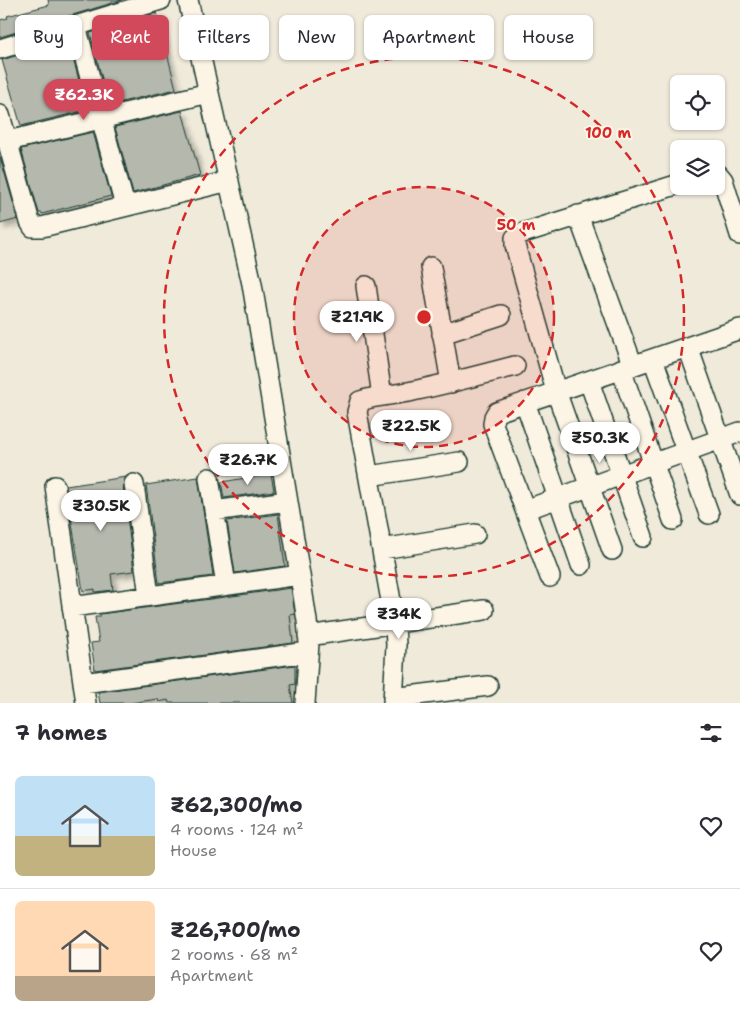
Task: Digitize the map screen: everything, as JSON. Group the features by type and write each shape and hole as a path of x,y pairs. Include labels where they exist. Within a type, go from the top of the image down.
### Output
{"street":[{"path":"82,24 161,0"},
{"path":"188,0 252,284 300,575 308,644 305,703"},
{"path":"0,49 15,44"},
{"path":"82,48 125,206"},
{"path":"8,141 210,93"},
{"path":"0,115 33,227 42,227 228,181"},
{"path":"612,550 556,391 515,245 515,238 520,234 670,187"},
{"path":"725,189 740,235"},
{"path":"578,216 627,368 653,463 673,520"},
{"path":"431,267 451,383"},
{"path":"366,286 382,396"},
{"path":"442,334 501,315"},
{"path":"550,577 493,424 497,412 740,329"},
{"path":"688,347 740,495"},
{"path":"652,359 709,514"},
{"path":"488,686 393,700 396,645 395,623 357,412 360,401 369,398 451,383 515,366"},
{"path":"589,380 643,537"},
{"path":"525,402 580,565"},
{"path":"525,510 740,432"},
{"path":"369,476 459,462"},
{"path":"209,478 226,585"},
{"path":"134,484 149,596"},
{"path":"55,486 86,703"},
{"path":"214,511 287,501"},
{"path":"382,549 475,534"},
{"path":"72,607 300,575"},
{"path":"83,684 308,644 395,623 484,610"}],"building":[{"path":"48,0 122,0 73,15 15,15 15,32 0,37 0,20 8,18 7,16 49,5"},
{"path":"15,56 15,60 73,60 87,110 21,126 2,60"},
{"path":"97,60 169,60 176,89 109,105"},
{"path":"182,111 200,175 133,193 115,127"},
{"path":"93,132 111,196 42,214 39,213 21,149"},
{"path":"0,157 18,219 0,224"},
{"path":"271,474 274,491 224,498 221,482"},
{"path":"126,477 123,485 134,571 111,574 113,590 95,592 95,589 83,591 66,486"},
{"path":"198,477 213,576 159,583 146,485"},
{"path":"278,514 285,566 235,573 227,521"},
{"path":"291,588 295,614 290,615 293,643 95,670 91,643 99,642 95,617 100,617 100,614"},
{"path":"295,665 295,684 290,685 293,703 169,703 168,700 159,702 158,699 130,703 100,703 98,692"}]}
